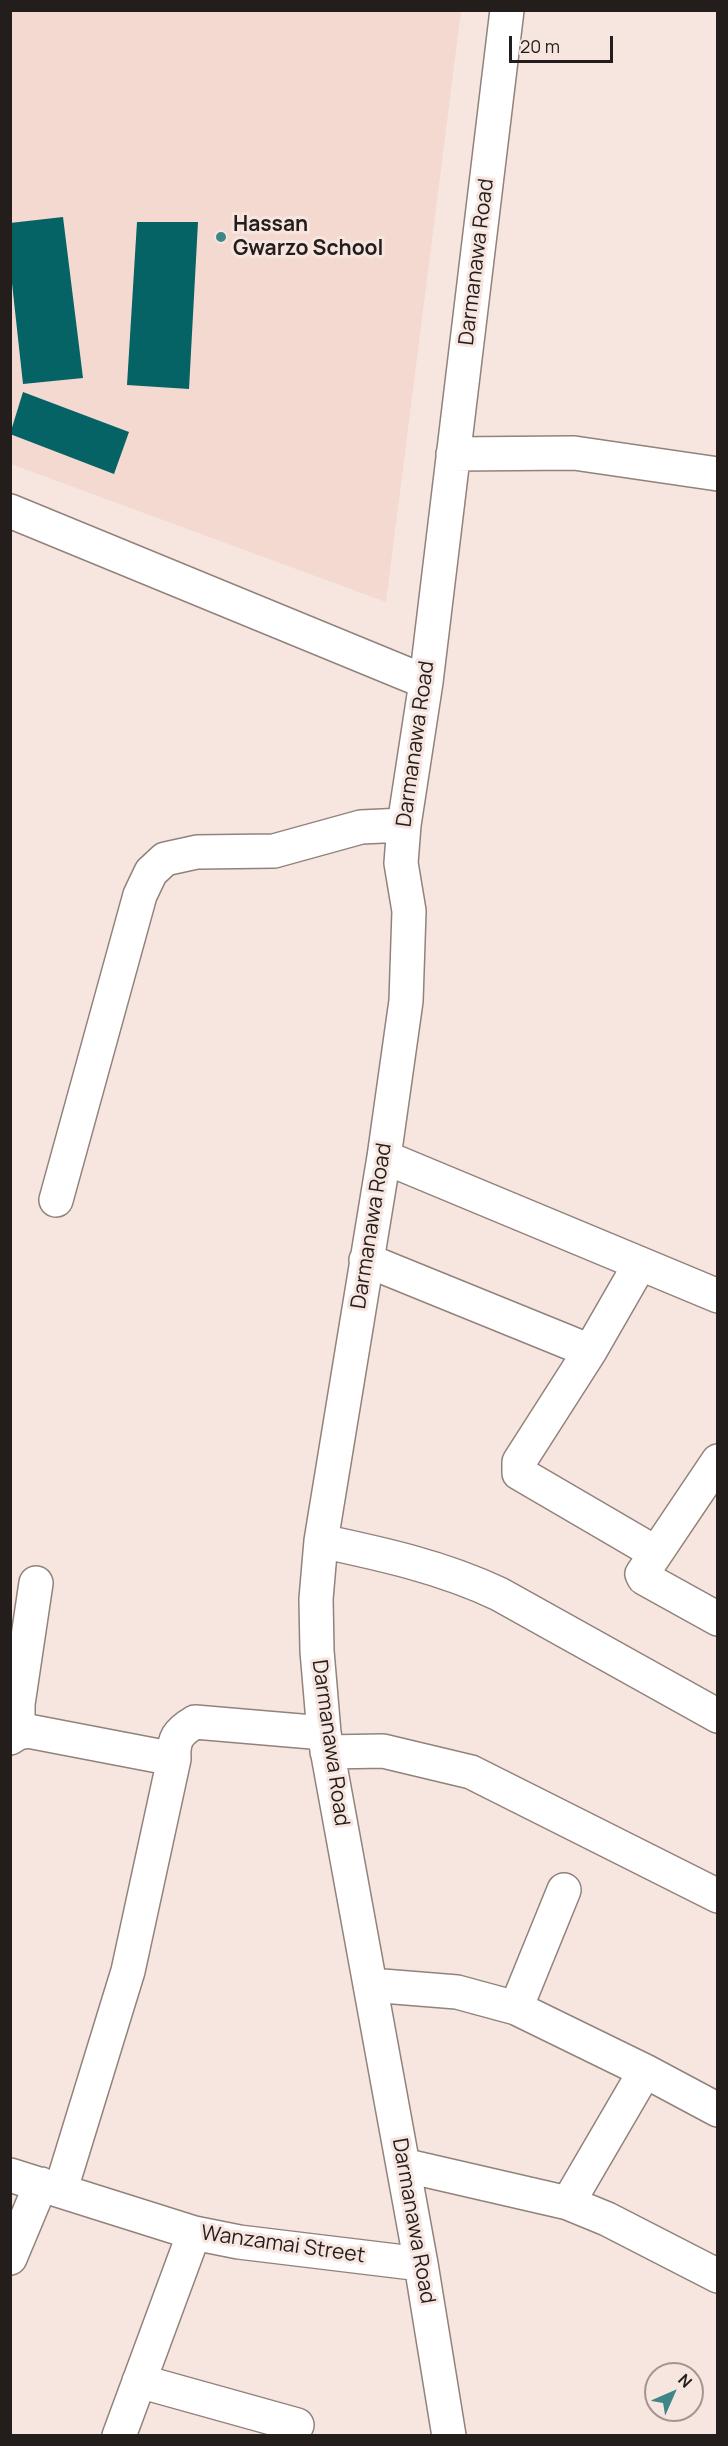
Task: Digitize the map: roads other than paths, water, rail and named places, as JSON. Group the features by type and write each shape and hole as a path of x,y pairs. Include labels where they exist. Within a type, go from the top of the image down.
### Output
{"street":[{"name":"Darmanawa Road","path":"450,2436 326,1742 317,1651 316,1599 321,1541 384,1157 406,1001 409,911 401,863 404,825 426,682 507,10"},
{"path":"453,454 574,453 717,474"},
{"path":"10,511 426,682"},
{"path":"56,1200 140,895 151,872 165,859 197,852 274,852 361,827 404,825"},
{"path":"384,1157 717,1296"},
{"path":"366,1260 590,1351"},
{"path":"640,1264 590,1351 519,1462 519,1473 656,1553"},
{"path":"717,1461 642,1576 717,1619"},
{"path":"321,1541 406,1560 471,1581 499,1594 717,1716"},
{"path":"36,1583 14,1736 28,1731 174,1759"},
{"path":"10,2258 37,2182 128,1971 174,1759 173,1743 184,1729 195,1722 383,1751 471,1772 717,1896"},
{"path":"516,2008 564,1890"},
{"path":"370,1985 457,1992 516,2008 645,2071 717,2110"},
{"path":"568,2203 645,2071"},
{"path":"403,2165 568,2203 608,2219 717,2276"},
{"name":"Wanzamai Street","path":"37,2182 194,2233 239,2242 421,2264"},
{"path":"119,2436 194,2233"},
{"path":"139,2380 297,2425"}],"place":[{"name":"Hassan Gwarzo School","path":"221,237"}]}
